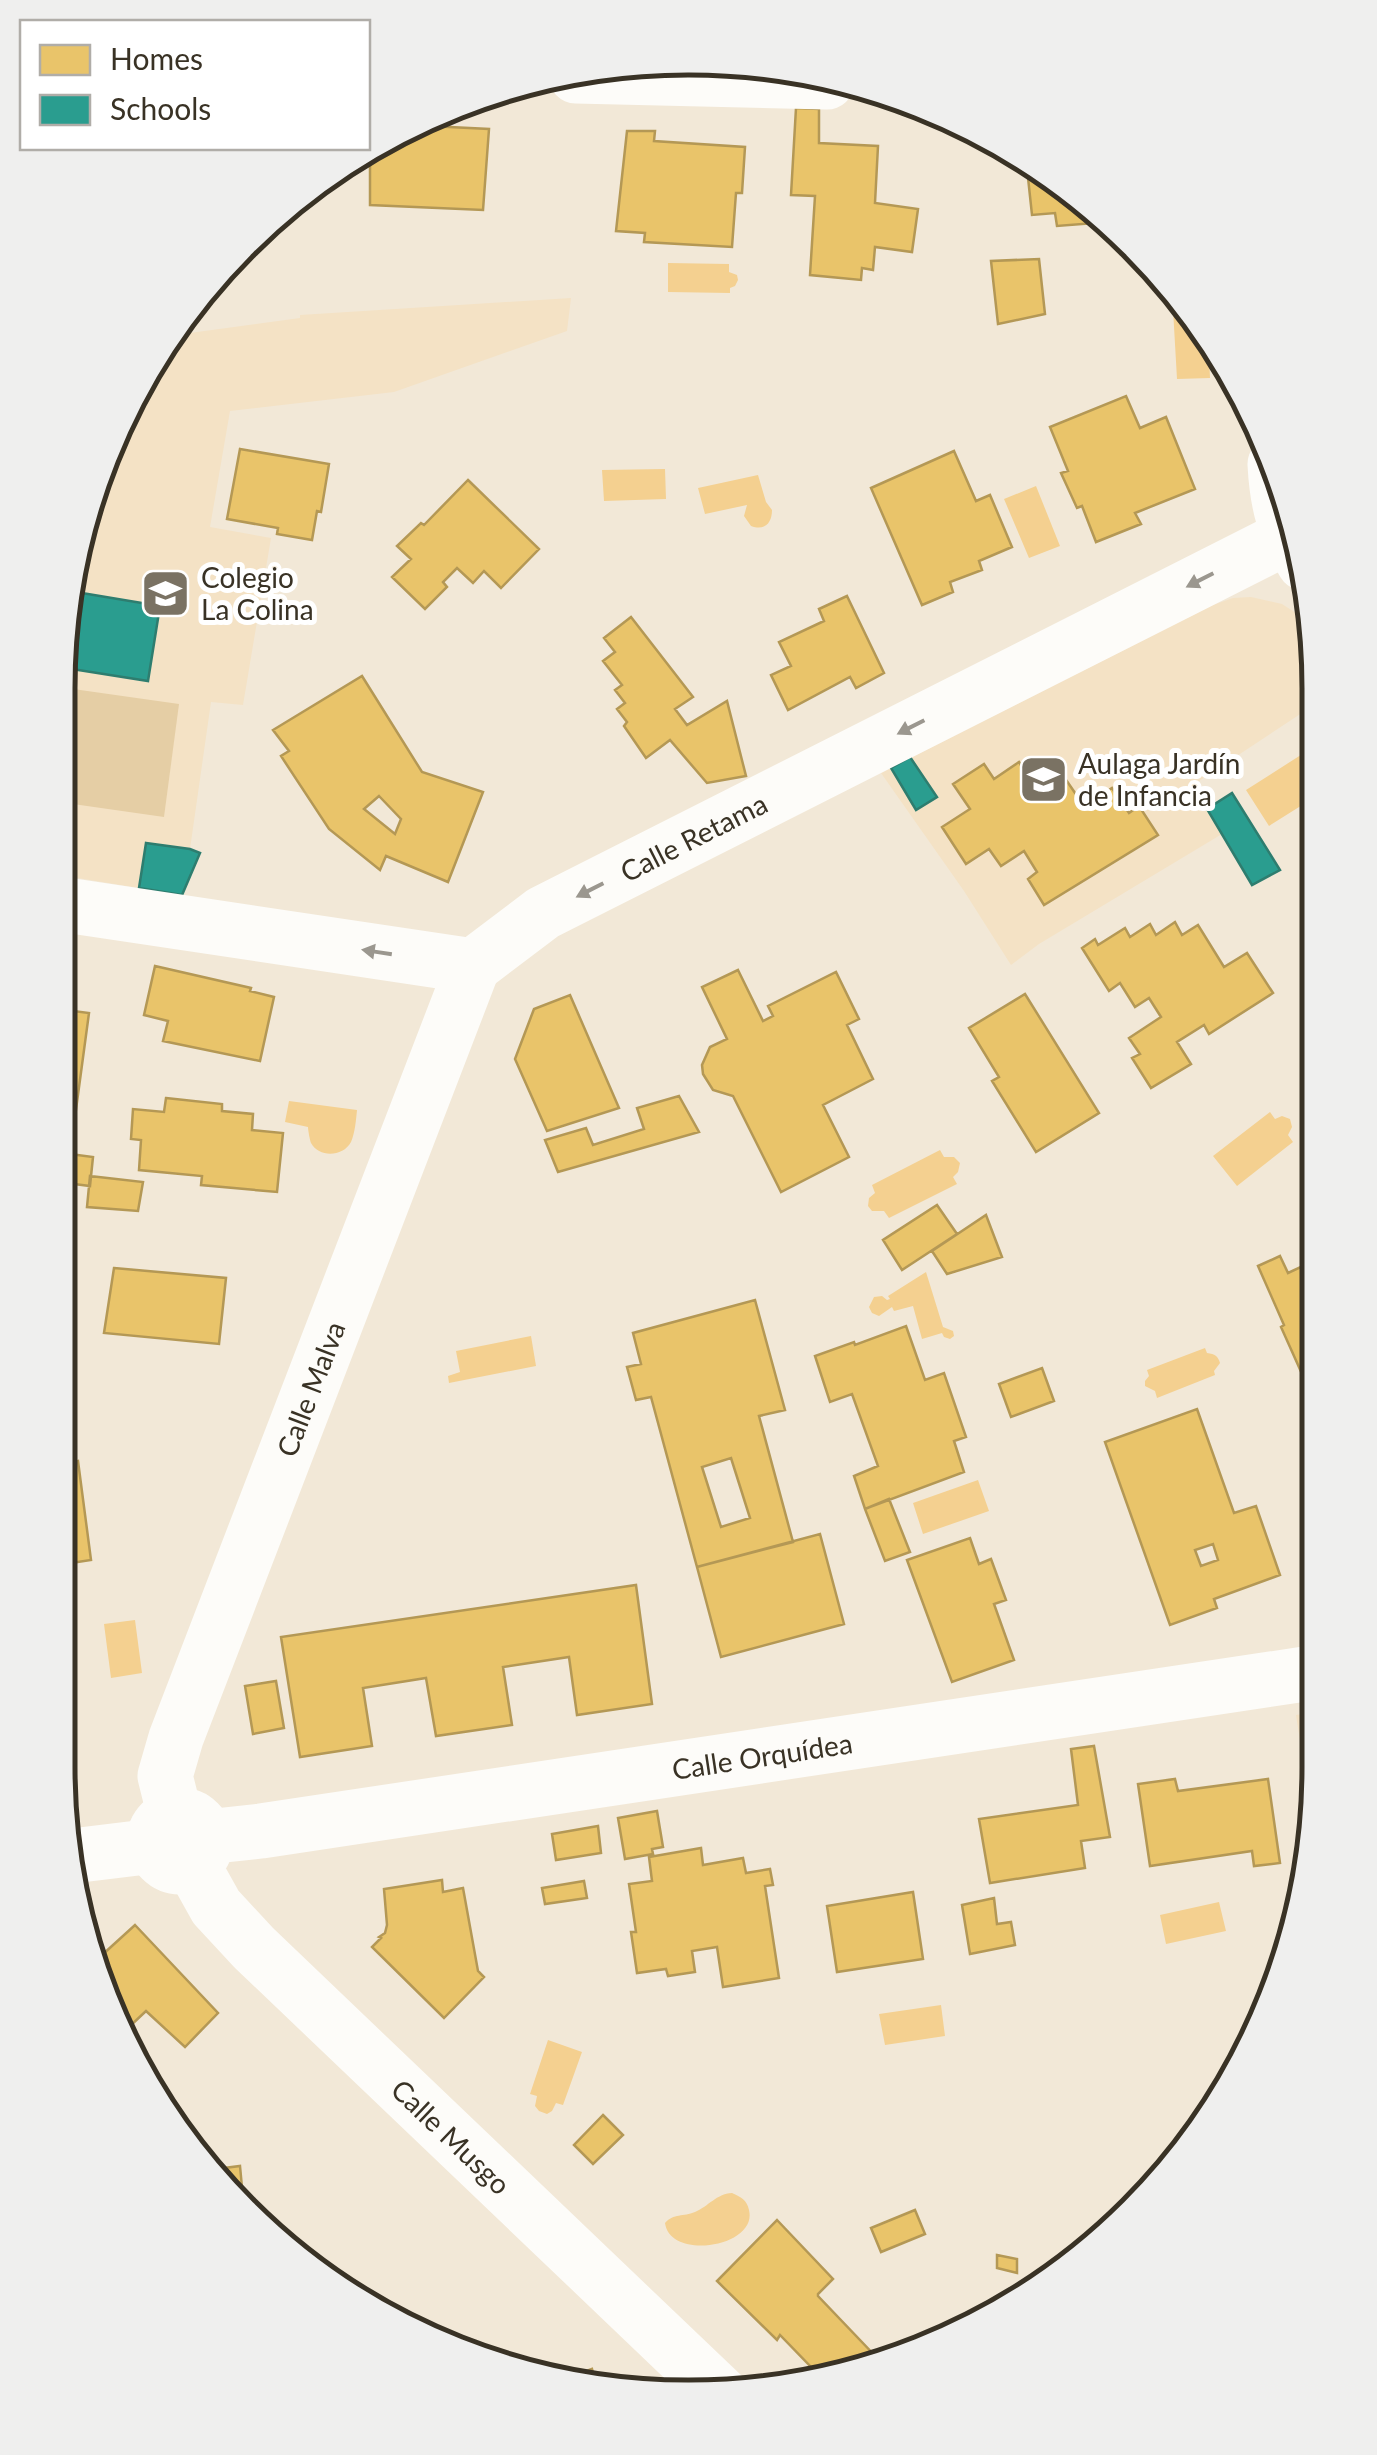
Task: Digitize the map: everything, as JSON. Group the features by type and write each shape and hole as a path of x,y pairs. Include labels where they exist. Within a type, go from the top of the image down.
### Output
{"street":[{"path":"634,77 773,81"},
{"name":"Calle Retama","path":"473,966 544,913 1285,548"},
{"path":"75,907 473,966"},
{"name":"Calle Malva","path":"182,1841 165,1776 176,1738 473,966"},
{"name":"Calle Orquídea","path":"81,1855 1302,1674"},
{"name":"Calle Musgo","path":"182,1841 216,1908 254,1948 706,2380"}],"shaded area":[{"path":"668,263 729,264 729,272 737,275 738,280 730,293 668,292"},
{"name":"Colegio La Colina","path":"571,298 567,331 394,392 230,411 210,527 271,538 243,705 211,702 190,849 146,843 139,888 75,878 75,688 80,608 96,530 122,454 157,382 189,333 300,315"},
{"path":"1173,313 1209,365 1210,378 1177,379"},
{"path":"665,469 666,499 604,501 602,470"},
{"path":"758,475 772,510 767,525 751,526 744,516 747,505 705,514 698,488"},
{"path":"1036,486 1060,546 1029,558 1004,499"},
{"name":"Aulaga Jardín de Infancia","path":"1251,597 1282,604 1298,615 1302,713 1193,785 1222,834 1039,944 1011,965 881,773 1233,598"},
{"path":"75,689 179,704 164,817 75,804"},
{"path":"1302,754 1302,805 1269,826 1246,790"},
{"path":"289,1101 357,1110 351,1142 337,1153 315,1148 308,1127 285,1122"},
{"path":"1270,1112 1275,1119 1290,1119 1288,1135 1293,1142 1237,1186 1213,1156"},
{"path":"940,1150 944,1157 954,1157 960,1163 953,1177 957,1184 889,1218 884,1211 872,1211 868,1206 875,1193 872,1185"},
{"path":"926,1272 943,1327 953,1331 950,1339 942,1333 922,1339 913,1306 894,1311 892,1307 879,1316 869,1307 874,1297 890,1299 888,1296"},
{"path":"531,1336 536,1366 449,1383 448,1376 460,1372 456,1351"},
{"path":"1205,1348 1220,1363 1215,1375 1157,1398 1155,1391 1145,1386 1147,1370"},
{"path":"978,1480 989,1511 923,1534 913,1503"},
{"path":"135,1620 142,1673 111,1678 104,1624"},
{"path":"1302,1714 1302,1753 1296,1715"},
{"path":"1219,1902 1226,1931 1166,1944 1160,1915"},
{"path":"941,2005 945,2036 885,2045 879,2014"},
{"path":"548,2040 582,2052 563,2105 556,2103 547,2114 539,2111 535,2106 537,2096 530,2094"},
{"path":"732,2193 743,2199 749,2210 748,2223 740,2233 712,2245 682,2242 670,2235 665,2223 668,2220 695,2212"}],"building: Homes":[{"path":"796,108 819,109 819,143 878,146 875,203 918,209 912,252 875,247 873,270 862,268 861,280 810,275 815,196 791,195"},
{"path":"443,127 489,129 483,210 370,205 370,164"},
{"path":"627,131 655,131 654,141 745,147 732,247 644,242 645,233 616,231"},
{"path":"1028,177 1089,224 1057,226 1055,213 1032,215"},
{"path":"1039,259 1045,314 998,324 991,261"},
{"path":"1126,396 1140,428 1166,417 1195,489 1135,513 1141,524 1096,542 1082,506 1077,508 1061,473 1068,471 1050,427"},
{"path":"240,449 329,464 312,540 277,534 278,528 227,519"},
{"path":"954,451 976,501 990,495 1012,547 979,561 982,570 950,582 953,592 922,605 871,488"},
{"path":"468,480 539,549 501,588 484,571 473,583 457,568 443,582 447,587 425,609 392,577 411,559 397,546 421,523 424,525"},
{"path":"847,596 884,673 856,688 850,677 788,710 771,675 791,666 779,642 824,621 819,609"},
{"path":"631,617 693,697 675,709 687,725 727,701 746,776 707,783 670,740 646,758 617,709 625,703 615,690 622,685 603,661 615,652 604,638"},
{"path":"362,676 422,772 483,792 448,882 386,856 380,870 329,829 281,756 289,751 273,730","holes":["379,796 401,819 395,834 364,809"]},
{"path":"1019,762 1037,790 1062,774 1084,806 1112,788 1129,813 1139,806 1158,835 1044,905 1028,879 1037,872 1024,851 1001,866 989,849 966,864 942,827 970,809 953,784 984,764 994,779"},
{"path":"1175,922 1182,935 1198,925 1224,967 1247,953 1273,993 1209,1034 1204,1025 1177,1042 1191,1064 1151,1088 1132,1058 1140,1054 1129,1038 1161,1017 1149,998 1135,1007 1120,983 1109,991 1082,948 1095,939 1098,945 1125,928 1130,937 1150,924 1156,935"},
{"path":"155,966 274,997 260,1061 163,1041 168,1021 144,1015"},
{"path":"738,970 763,1021 773,1016 768,1006 836,972 859,1019 847,1025 873,1079 823,1105 849,1157 781,1192 733,1096 713,1090 703,1074 702,1065 710,1047 727,1039 702,987"},
{"path":"1025,994 1099,1113 1036,1152 992,1081 999,1077 969,1028"},
{"path":"570,995 619,1108 547,1131 515,1059 534,1009"},
{"path":"75,1011 89,1013 75,1117"},
{"path":"679,1096 699,1132 558,1172 545,1140 586,1128 593,1145 644,1129 637,1108"},
{"path":"166,1098 222,1104 222,1111 253,1114 252,1130 283,1133 277,1192 201,1185 202,1176 139,1170 141,1140 131,1139 133,1109 164,1112"},
{"path":"75,1155 93,1157 90,1186 75,1184"},
{"path":"90,1176 143,1182 138,1211 87,1207"},
{"path":"937,1205 957,1234 902,1270 883,1240"},
{"path":"986,1215 1002,1257 947,1274 932,1251"},
{"path":"1280,1256 1288,1273 1302,1266 1302,1374 1281,1327 1284,1325 1258,1266"},
{"path":"114,1268 226,1278 219,1344 104,1333"},
{"path":"755,1300 785,1410 759,1416 793,1542 697,1567 651,1397 636,1400 627,1367 641,1364 633,1333","holes":["731,1458 750,1518 721,1527 702,1467"]},
{"path":"906,1326 925,1380 944,1373 966,1437 954,1441 964,1472 865,1509 854,1476 878,1466 852,1394 830,1402 815,1356"},
{"path":"1042,1368 1054,1401 1011,1417 999,1384"},
{"path":"1197,1409 1234,1513 1256,1506 1280,1575 1214,1599 1217,1608 1170,1625 1105,1442","holes":["1213,1544 1218,1560 1201,1566 1195,1550"]},
{"path":"78,1461 91,1560 75,1562"},
{"path":"889,1499 910,1552 885,1561 865,1509"},
{"path":"820,1534 844,1624 721,1657 697,1567"},
{"path":"970,1538 979,1564 991,1559 1006,1600 994,1604 1014,1660 952,1682 907,1560"},
{"path":"636,1585 652,1704 577,1715 569,1657 503,1667 512,1725 436,1736 426,1678 363,1688 372,1746 300,1757 281,1637"},
{"path":"276,1681 284,1728 253,1734 245,1686"},
{"path":"1094,1746 1110,1837 1081,1841 1085,1868 990,1883 979,1819 1078,1805 1071,1749"},
{"path":"1175,1779 1178,1791 1268,1779 1280,1863 1254,1866 1252,1851 1150,1866 1138,1784"},
{"path":"657,1811 663,1847 652,1849 653,1854 625,1859 618,1818"},
{"path":"598,1826 601,1853 556,1860 552,1834"},
{"path":"701,1848 703,1865 743,1858 746,1873 770,1869 773,1885 765,1886 779,1978 723,1987 717,1947 692,1951 695,1972 668,1976 666,1969 637,1973 629,1884 652,1881 649,1857"},
{"path":"442,1880 443,1892 463,1888 478,1971 484,1977 444,2018 372,1947 387,1925 384,1889"},
{"path":"584,1881 587,1898 545,1904 542,1888"},
{"path":"913,1892 923,1959 837,1972 827,1906"},
{"path":"994,1898 997,1924 1011,1922 1015,1945 970,1954 962,1905"},
{"path":"135,1925 218,2013 185,2047 146,2011 132,2024 105,1953"},
{"path":"603,2115 623,2135 593,2164 574,2145"},
{"path":"240,2166 242,2186 227,2171 225,2168"},
{"path":"915,2210 925,2234 881,2252 871,2228"},
{"path":"777,2220 833,2279 818,2296 871,2352 811,2367 780,2335 777,2340 717,2281"},
{"path":"997,2255 1017,2259 1017,2273 997,2268"}],"building: Schools":[{"path":"83,593 160,606 148,681 75,670"},
{"path":"910,757 937,797 916,810 891,768"},
{"path":"1232,793 1280,870 1252,885 1207,809"},
{"path":"146,843 200,853 182,895 139,888"}],"place":[{"name":"Colegio La Colina","path":"166,593"},
{"name":"Aulaga Jardín de Infancia","path":"1043,779"}]}
